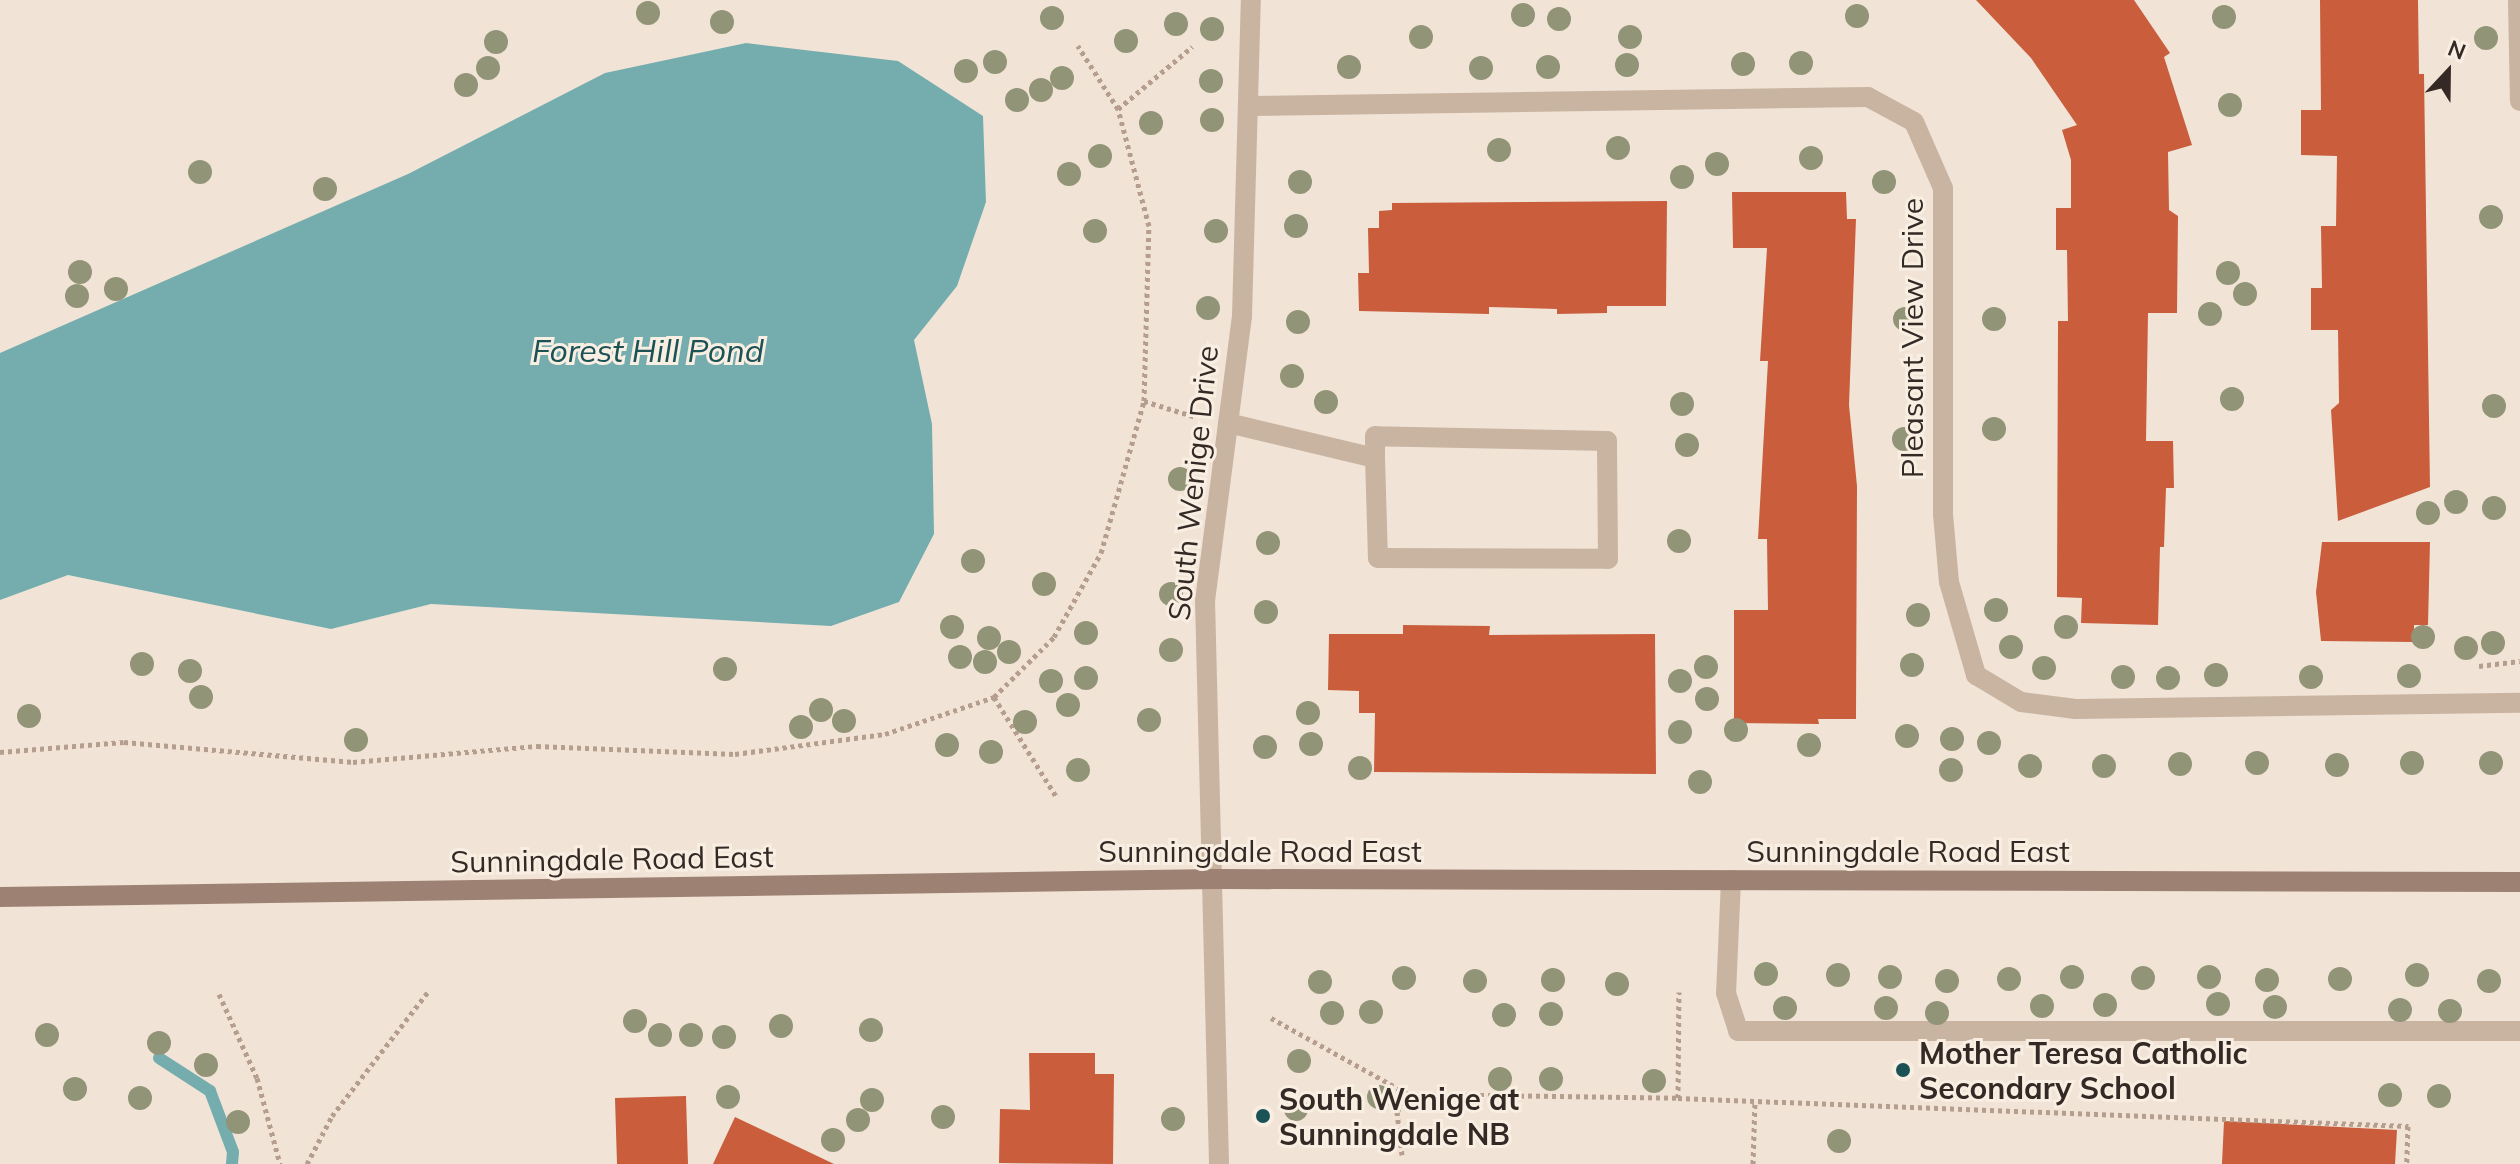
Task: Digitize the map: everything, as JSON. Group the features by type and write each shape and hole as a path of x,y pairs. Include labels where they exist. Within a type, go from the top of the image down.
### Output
{"main road":[{"name":"Sunningdale Road East","path":"0,897 1215,879 2520,882"}],"street":[{"name":"South Wenige Drive","path":"1219,1164 1215,879 1205,601 1242,316 1251,0"},
{"path":"2518,0 2520,101"},
{"name":"Pleasant View Drive","path":"1249,106 1868,97 1914,122 1943,188 1943,514 1949,582 1976,675 2021,702 2076,709 2520,703"},
{"path":"1228,423 1375,458"},
{"path":"1375,436 1607,441 1608,559 1378,558 1375,458 1375,436"},
{"path":"1731,880 1726,993 1738,1031 2520,1031"}],"path":[{"path":"0,752 124,742 353,762 537,746 735,754 885,734 994,697 1054,637 1101,553 1144,401 1149,226 1118,109 1078,46"},
{"path":"1118,109 1192,47"},
{"path":"1144,401 1175,413 1228,423"},
{"path":"2479,666 2520,661"},
{"path":"994,697 1057,798"},
{"path":"307,1164 332,1116 428,992"},
{"path":"1678,1098 1679,992"},
{"path":"219,994 257,1078 280,1164"},
{"path":"1271,1018 1408,1094 1678,1098 2408,1126 2407,1164"},
{"path":"1402,1155 1397,1112 1408,1094"},
{"path":"1753,1164 1755,1101"}],"water":[{"name":"Forest Hill Pond","path":"746,43 898,61 983,116 986,202 957,286 914,340 932,424 934,534 899,602 831,626 431,604 331,629 68,575 0,600 0,353 408,174 605,73"}],"building":[{"path":"1976,0 2134,0 2170,53 2164,57 2192,145 2168,152 2169,210 2178,216 2177,313 2148,313 2146,441 2173,441 2174,488 2166,488 2164,547 2160,547 2158,625 2081,623 2082,598 2057,597 2058,321 2068,321 2067,250 2056,250 2056,208 2071,208 2071,160 2062,130 2077,125 2031,58"},
{"path":"2320,0 2418,0 2419,74 2424,74 2430,487 2338,521 2331,410 2339,403 2338,330 2311,330 2311,288 2322,288 2321,226 2336,226 2337,156 2301,155 2301,110 2321,110"},
{"path":"1732,192 1846,192 1847,219 1856,219 1849,405 1857,486 1856,719 1818,719 1819,724 1734,723 1734,610 1768,610 1767,539 1758,539 1768,361 1760,361 1767,248 1733,248"},
{"path":"1667,201 1666,306 1607,306 1607,313 1557,314 1557,309 1489,307 1489,314 1359,311 1358,273 1369,273 1368,228 1379,228 1379,211 1392,210 1392,203"},
{"path":"2322,542 2430,542 2428,625 2414,625 2414,642 2321,641 2316,592"},
{"path":"1403,625 1490,626 1489,635 1655,634 1656,774 1374,772 1375,713 1359,713 1359,691 1328,690 1329,634 1403,634"},
{"path":"1029,1053 1095,1053 1095,1074 1114,1074 1113,1164 999,1163 1000,1109 1030,1110"},
{"path":"686,1096 688,1164 617,1164 615,1098"},
{"path":"735,1117 834,1164 713,1164"},
{"path":"2224,1121 2397,1130 2395,1164 2222,1164"}],"waterway":[{"path":"159,1058 210,1091 233,1152 232,1164"}],"place":[{"name":"Mother Teresa Catholic Secondary School","path":"1903,1070"},
{"name":"South Wenige at Sunningdale NB","path":"1263,1116"}]}
